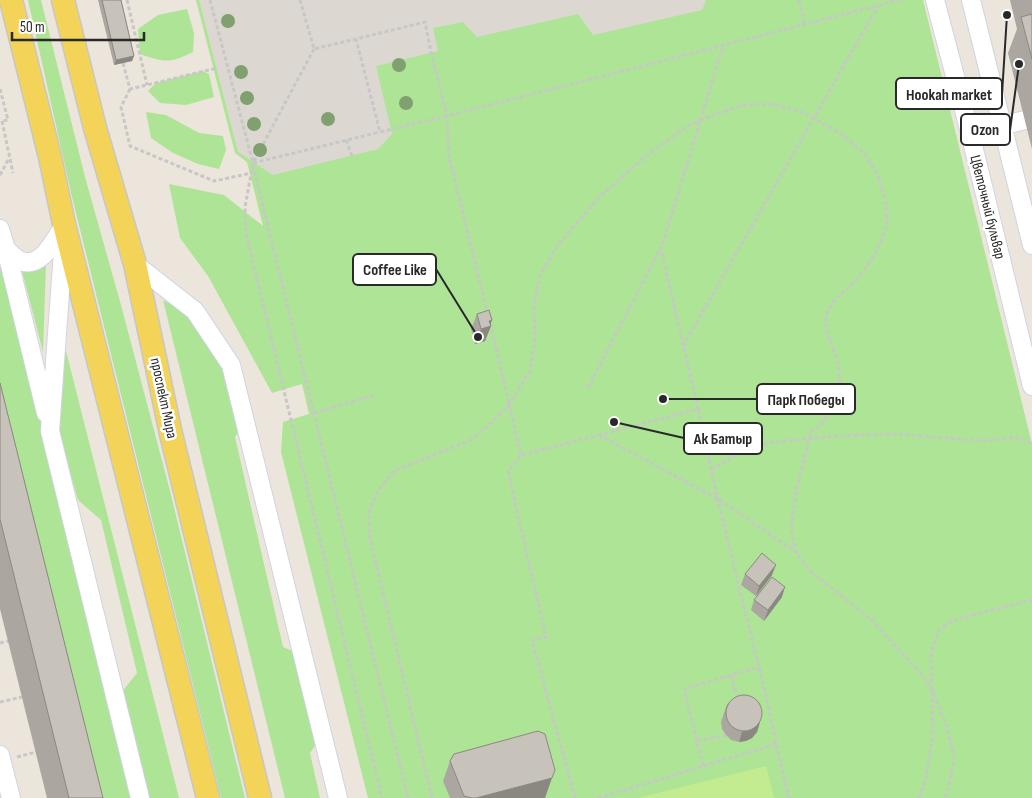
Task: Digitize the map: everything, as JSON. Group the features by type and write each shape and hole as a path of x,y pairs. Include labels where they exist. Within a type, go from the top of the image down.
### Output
{"main road":[{"path":"11,0 50,157 64,224 208,798"},
{"name":"проспект Мира","path":"63,0 95,128 135,264 171,434 260,798"}],"street":[{"name":"Цветочный бульвар","path":"935,0 970,133 1032,386"},
{"path":"971,0 1032,246"},
{"path":"970,133 1025,120"},
{"path":"6,250 24,262 35,260 41,257 52,245 64,224"},
{"path":"50,431 64,224"},
{"path":"0,229 140,798"},
{"path":"135,264 195,311 231,365 338,798"},
{"path":"0,755 11,798"}],"path":[{"path":"127,0 147,85"},
{"path":"210,0 253,163 253,173 245,207 246,233 382,798"},
{"path":"253,163 314,49 300,0"},
{"path":"799,0 805,24"},
{"path":"253,163 447,116 900,0"},
{"path":"683,346 878,6"},
{"path":"314,49 425,22 447,116 449,157 522,455"},
{"path":"356,39 380,132"},
{"path":"588,388 660,249 723,46"},
{"path":"123,63 130,89 121,107 130,146 214,181 253,173"},
{"path":"130,89 217,68"},
{"path":"0,89 8,120 1,121 13,173"},
{"path":"432,798 369,534 369,512 379,488 394,471 469,440 490,424 509,404 530,371 535,341 534,305 540,274 557,246 600,196 652,152 683,129 702,119 743,106 774,104 807,114 841,134 865,154 878,176 886,204 887,226 876,254 857,280 834,300 826,315 826,329 838,362 840,386 834,405 822,423 812,432 809,439 797,486 791,529 796,552"},
{"path":"346,140 352,156"},
{"path":"0,175 10,157"},
{"path":"253,173 408,798"},
{"path":"660,249 789,798"},
{"path":"314,413 375,395"},
{"path":"575,798 532,640 546,637 508,472 522,455 698,409"},
{"path":"711,470 739,453 766,443 835,436 898,434 987,441 1014,437 1032,443"},
{"path":"598,435 718,499 796,552 810,571 872,620 923,676 932,690 947,727 954,757 948,792 944,798"},
{"path":"919,798 926,778 933,736 931,654 940,629 952,620 1032,600"},
{"path":"0,643 8,641"},
{"path":"703,766 684,689 759,667"},
{"path":"731,675 740,705"},
{"path":"0,702 22,696"},
{"path":"697,741 726,735"},
{"path":"598,798 776,744"}],"green space":[{"path":"28,0 41,0 85,177 170,491 245,798 221,798 72,197"},
{"path":"196,0 923,0 1032,444 1032,798 368,798 281,452 283,422 309,414 302,384 272,393 208,276 180,238 169,184 224,195 263,226 247,162 235,153"},
{"path":"187,9 194,33 193,52 172,60 155,59 140,54 138,29 158,15"},
{"path":"203,71 209,74 214,97 186,105 160,103 148,91 156,83"},
{"path":"146,112 166,115 199,133 223,136 226,150 219,169 198,164 173,153 151,138"},
{"path":"0,258 133,798 88,798 0,435"},
{"path":"46,263 43,352 21,267"},
{"path":"163,300 194,317 231,365 245,422 235,437 283,647 302,655 322,736 310,753 320,798 285,798"},
{"path":"65,347 179,798 148,798 121,693 137,673 101,520 78,500 57,426"},
{"path":"766,766 774,798 638,798"}],"shaded area":[{"path":"199,0 706,0 702,10 593,35 578,14 477,37 463,22 433,28 438,51 376,66 392,134 378,149 273,175 238,152"}],"building":[{"path":"102,0 121,0 134,56 116,60"},
{"path":"1032,14 1032,59 1021,17"},
{"path":"489,310 492,320 489,321 491,326 481,329 477,314"},
{"path":"0,383 103,798 69,798 0,519"},
{"path":"762,553 776,565 759,586 745,574"},
{"path":"772,577 785,587 768,610 754,600"},
{"path":"744,695 751,696 757,700 761,706 761,720 757,726 751,730 744,731 737,730 731,726 727,720 726,713 727,706 731,700 737,696"},
{"path":"538,731 545,734 555,770 552,778 476,798 464,796 450,761 454,754"}],"place":[{"name":"Hookah market","path":"1007,15"},
{"name":"Ozon","path":"1019,64"},
{"name":"Coffee Like","path":"478,337"},
{"name":"Парк Победы","path":"663,399"},
{"name":"Ак Батыр","path":"614,422"}]}
